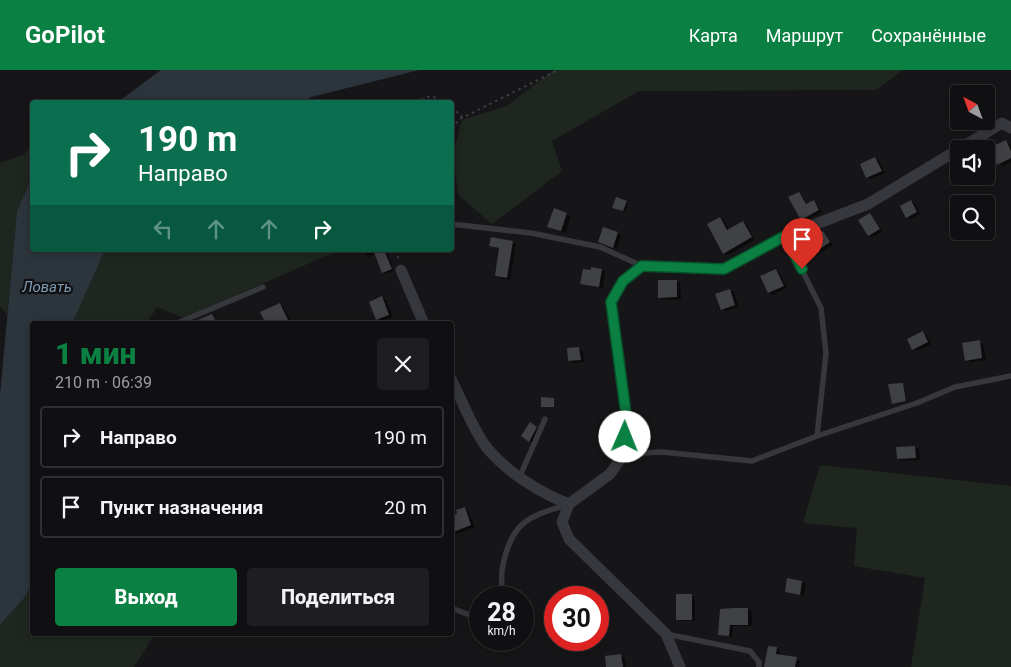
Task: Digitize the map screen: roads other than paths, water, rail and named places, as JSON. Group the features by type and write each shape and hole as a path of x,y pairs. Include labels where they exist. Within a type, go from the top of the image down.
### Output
{"street":[{"path":"974,140 1002,123 1011,128"},
{"path":"680,667 666,634 569,539 562,522 569,504 610,474 624,454 627,421 611,302 623,281 642,266 724,269 785,236 868,204 950,154"},
{"path":"401,270 423,321"},
{"path":"454,385 486,447 520,476 552,497 569,504"}],"lane":[{"path":"454,224 531,232 600,247 642,266"},
{"path":"785,236 821,308 826,353 817,436"},
{"path":"181,321 263,287"},
{"path":"624,454 662,452 752,461 817,436 917,403 955,387 1011,376"},
{"path":"520,476 545,419"},
{"path":"502,586 507,546 520,525 538,513 569,504"},
{"path":"454,609 469,614"},
{"path":"666,634 750,650 759,662 759,667"}],"water":[{"path":"161,70 419,70 311,97 307,100 121,100"},
{"name":"Ловать","path":"30,182 30,252 104,252 73,321 30,321 30,585 26,596 0,625 0,395 17,211"}]}
